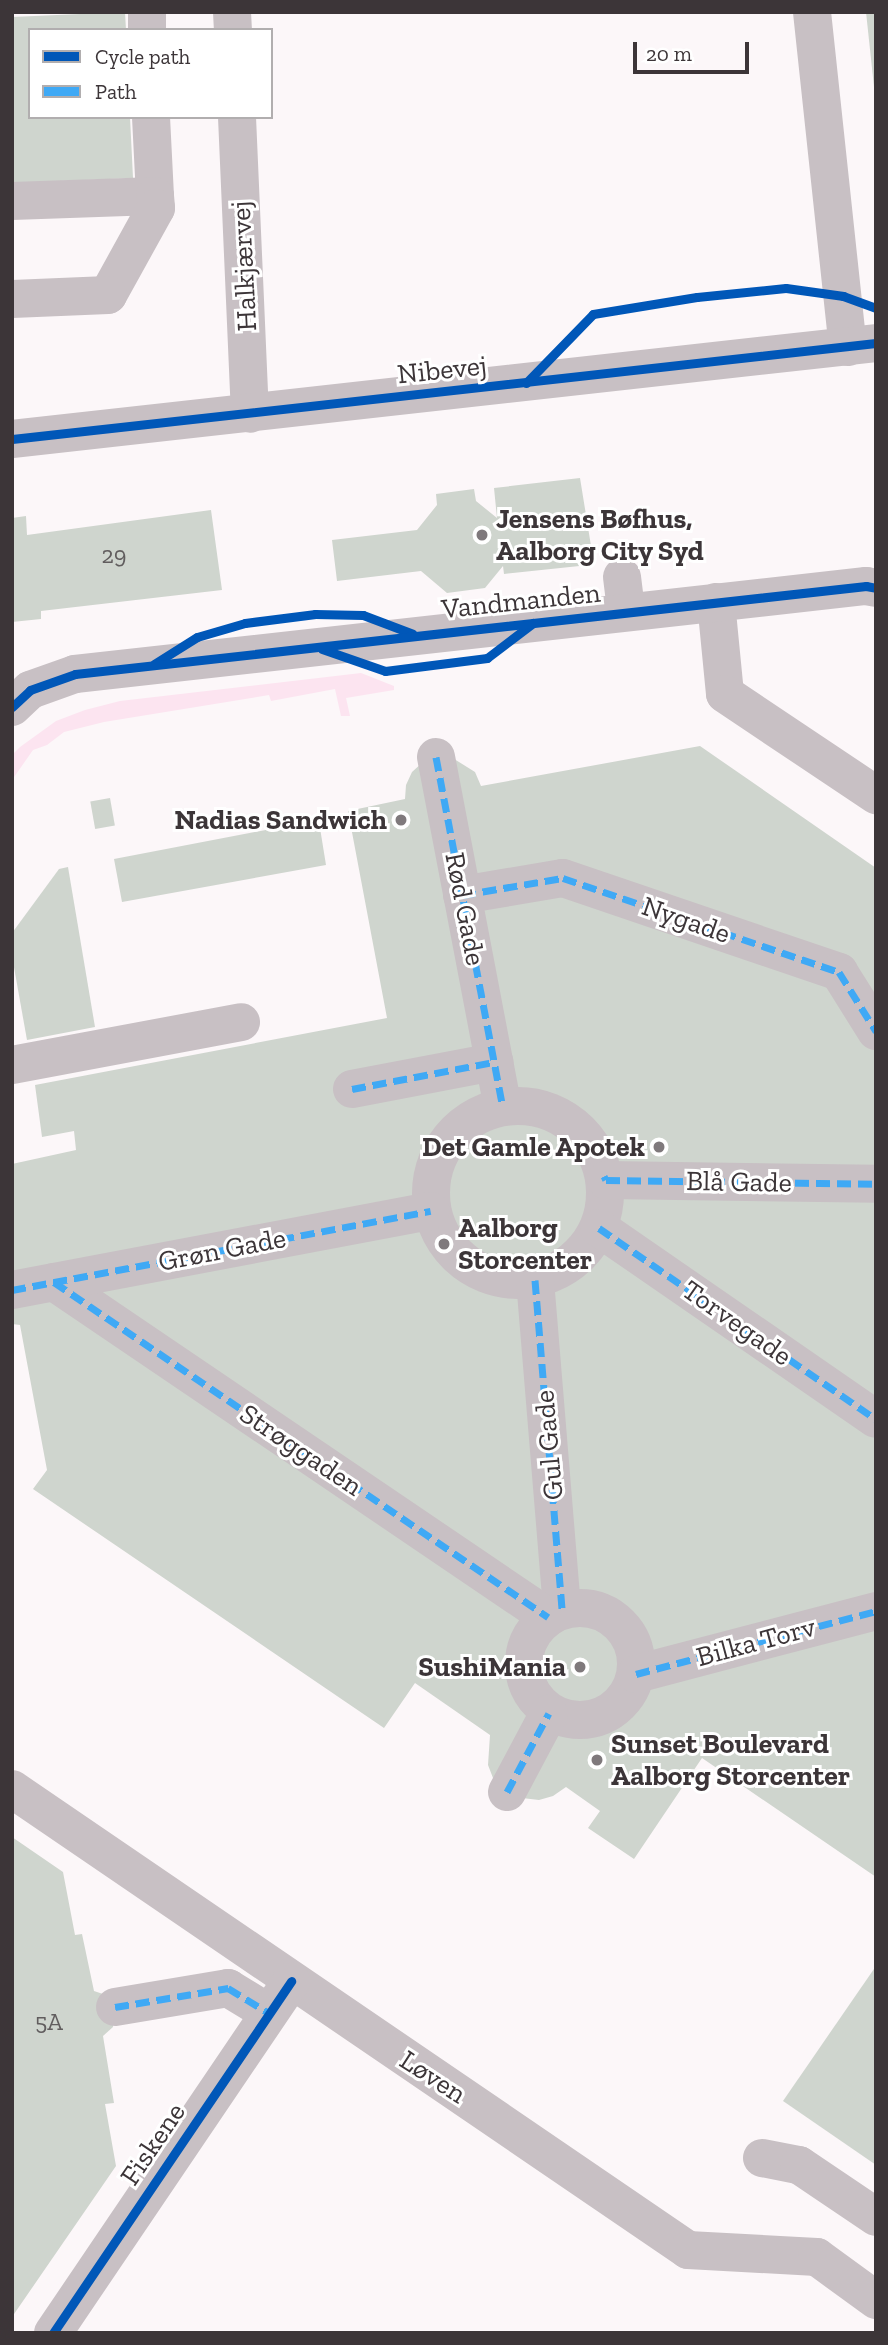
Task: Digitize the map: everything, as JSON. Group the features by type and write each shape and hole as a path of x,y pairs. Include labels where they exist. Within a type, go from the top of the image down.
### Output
{"street":[{"path":"812,12 862,345"},
{"path":"12,299 108,295 156,208 151,119"},
{"name":"Halkjærvej","path":"237,119 250,414"},
{"path":"12,201 155,196"},
{"name":"Nibevej","path":"12,439 862,345"},
{"name":"Vandmanden","path":"12,707 30,690 75,674 624,594 716,603 876,587"},
{"path":"716,603 725,694 876,795"},
{"name":"Rød Gade","path":"436,757 503,1107"},
{"name":"Nygade","path":"462,895 564,878 839,972 876,1031"},
{"path":"12,1065 241,1022"},
{"path":"352,1088 494,1062"},
{"path":"503,1107 530,1107 556,1114 578,1129 594,1150 604,1176 605,1202 598,1228 583,1252 561,1269 535,1280 508,1281 481,1273 458,1258 441,1236 431,1211 433,1174 438,1156 454,1133 476,1116 503,1107"},
{"name":"Blå Gade","path":"604,1176 606,1180 876,1184"},
{"name":"Grøn Gade","path":"12,1290 431,1211"},
{"name":"Torvegade","path":"598,1228 876,1419"},
{"name":"Gul Gade","path":"535,1280 555,1614"},
{"name":"Strøggaden","path":"54,1282 555,1614"},
{"path":"582,1607 600,1611 617,1621 632,1645 636,1674 630,1691 619,1706 603,1716 586,1721 567,1720 549,1713 535,1701 526,1684 523,1665 526,1647 534,1630 555,1614 582,1607"},
{"name":"Bilka Torv","path":"636,1674 876,1611"},
{"path":"507,1792 549,1713"},
{"name":"Løven","path":"12,1789 688,2250 817,2258 876,2300"},
{"name":"Fiskene","path":"53,2333 291,1981"},
{"path":"115,2007 228,1988 269,2013"},
{"path":"762,2158 799,2165 876,2217"}],"shaded area":[{"path":"361,673 394,686 394,690 346,698 350,716 341,716 335,689 271,701 269,695 104,722 64,732 47,745 33,750 12,780 12,755 20,747 56,721 85,710 120,701"}],"building":[{"path":"125,12 126,28 28,28 28,119 130,119 133,178 12,183 12,17"},
{"path":"866,12 876,12 876,87 874,87"},
{"name":"Jensens Bøfhus, Aalborg City Syd","path":"580,478 592,552 588,552 589,565 504,574 503,566 485,588 447,593 421,571 337,581 332,540 417,530 437,505 436,494 474,489 476,501 497,518 494,488"},
{"path":"211,510 222,590 41,611 41,619 12,622 12,518 26,516 27,535"},
{"name":"Aalborg Storcenter","path":"700,746 876,868 876,1877 702,1758 634,1859 588,1828 600,1811 566,1787 553,1796 539,1800 522,1798 493,1778 488,1765 490,1735 415,1683 384,1728 33,1489 47,1470 20,1325 12,1324 12,1164 76,1150 74,1131 42,1137 35,1085 387,1018 348,811 405,799 406,785 412,772 423,762 451,757 475,772 481,786"},
{"path":"110,798 115,826 95,829 90,801"},
{"path":"307,822 320,828 326,865 122,902 114,859"},
{"path":"68,867 95,1027 27,1040 12,956 12,933 59,869"},
{"path":"12,1837 63,1872 75,1935 82,1934 94,1991 106,1995 115,2007 113,2027 103,2036 114,2103 105,2104 116,2166 12,2317"},
{"path":"876,1966 876,2165 783,2101"}],"marked path":[{"path":"436,757 503,1107"},
{"path":"462,895 563,878 839,972 876,1031"},
{"path":"352,1089 494,1062"},
{"path":"604,1176 606,1180 876,1184"},
{"path":"12,1290 431,1211"},
{"path":"599,1228 876,1419"},
{"path":"535,1280 562,1610"},
{"path":"54,1282 548,1617"},
{"path":"636,1674 876,1611"},
{"path":"507,1792 549,1713"},
{"path":"115,2007 228,1988 269,2013"}],"cycle path":[{"path":"526,383 593,314 697,297 786,288 843,296 876,308"},
{"path":"12,439 876,343"},
{"path":"12,707 30,690 75,674 866,586 876,588"},
{"path":"154,664 197,637 245,623 315,614 363,615 413,634"},
{"path":"322,649 385,671 487,658 533,623"},
{"path":"53,2333 291,1981"}],"place":[{"name":"Jensens Bøfhus, Aalborg City Syd","path":"482,535"},
{"name":"Nadias Sandwich","path":"401,820"},
{"name":"Det Gamle Apotek","path":"659,1147"},
{"name":"Aalborg Storcenter","path":"444,1244"},
{"name":"SushiMania","path":"580,1667"},
{"name":"Sunset Boulevard Aalborg Storcenter","path":"597,1760"}]}
